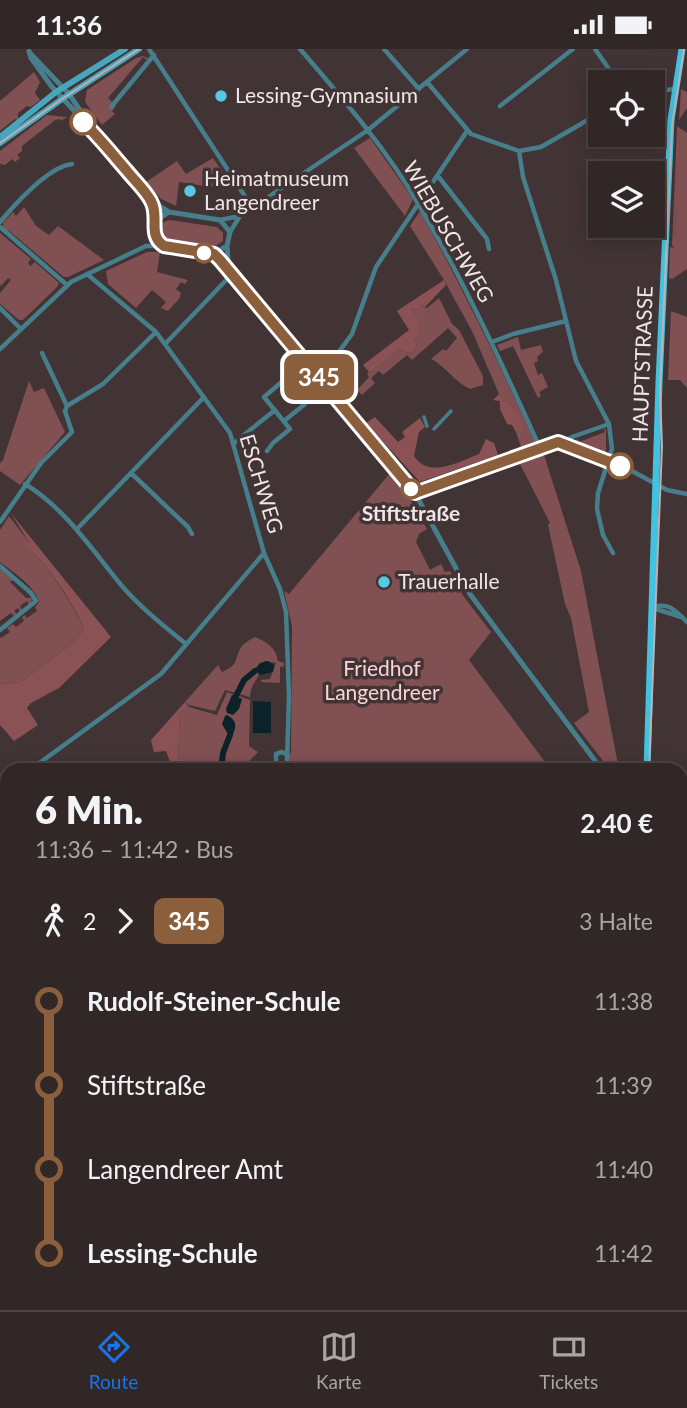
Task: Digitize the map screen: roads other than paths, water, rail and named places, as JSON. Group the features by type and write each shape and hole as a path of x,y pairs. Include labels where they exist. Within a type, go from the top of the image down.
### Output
{"main road":[{"path":"0,137 56,92 125,49"},
{"path":"0,143 139,49"},
{"name":"HAUPTSTRASSE","path":"647,763 659,381 671,120 674,89 681,74 682,49"}],"street":[{"path":"149,49 252,208"},
{"name":"WIEBUSCHWEG","path":"300,49 368,130 419,204 492,342 540,448"},
{"path":"384,49 419,89"},
{"path":"28,50 56,92 95,133 151,201 169,212 220,220 240,216 368,130 467,49"},
{"path":"500,106 573,49"},
{"path":"595,49 610,70"},
{"path":"28,50 64,87 95,133"},
{"path":"111,107 154,55"},
{"path":"427,82 467,131 476,138 519,151 541,147 588,120"},
{"path":"665,90 674,89"},
{"path":"316,373 338,353 352,334 376,267 467,131"},
{"path":"519,151 523,177 549,257 579,368 609,424 612,449 601,482 597,509 603,535 613,552"},
{"path":"67,285 0,224 31,190 62,165 72,164"},
{"path":"438,176 487,239 489,249"},
{"path":"146,246 154,236 156,220 151,201"},
{"path":"156,220 169,212"},
{"path":"233,273 227,246 230,232 240,216"},
{"path":"220,220 230,232"},
{"path":"154,236 164,246"},
{"path":"0,349 3,342 21,329 67,285 146,246 164,246 214,254 233,273 415,493 470,594 598,763"},
{"path":"214,254 227,246"},
{"path":"165,344 233,273"},
{"name":"ESCHWEG","path":"87,274 156,332 230,433 264,552 280,589 288,627 286,763"},
{"path":"0,308 21,329"},
{"path":"492,342 566,321"},
{"path":"66,406 103,384 156,332"},
{"path":"0,522 41,463 72,432 66,417 66,406 43,353"},
{"path":"267,451 290,429 264,397 284,380"},
{"path":"76,529 204,397"},
{"path":"284,421 305,404"},
{"path":"234,443 275,410"},
{"path":"434,429 451,411"},
{"path":"424,417 427,426"},
{"path":"415,493 540,448 563,443 572,437 609,424"},
{"path":"563,443 632,471 657,485 687,494"},
{"path":"131,473 188,527 192,534"},
{"path":"25,484 52,505 76,529 140,605 186,644"},
{"path":"40,763 161,674 264,552"},
{"path":"0,566 36,601 0,630"},
{"path":"653,607 685,620"},
{"name":"ESCHWEG","path":"277,763 274,759 278,753 286,754"}],"water":[{"path":"268,661 274,665 273,672 259,675 256,668 260,663"},
{"path":"232,695 242,699 239,709 233,715 227,713 226,709"},
{"path":"253,701 271,702 271,733 253,733"},
{"path":"227,715 235,724 232,736 229,736 222,724"}],"waterway":[{"path":"236,696 244,680 255,671"},
{"path":"222,763 230,735"}],"tram line":[{"path":"0,143 139,49"},
{"path":"649,763 662,446 660,391 672,125 684,49"}],"place":[{"name":"Lessing-Gymnasium","path":"221,96"},
{"name":"Heimatmuseum Langendreer","path":"190,191"},
{"name":"Stiftstraße","path":"411,489"},
{"name":"Trauerhalle","path":"384,582"}],"park label":[{"name":"Friedhof Langendreer","path":"382,681"}]}
